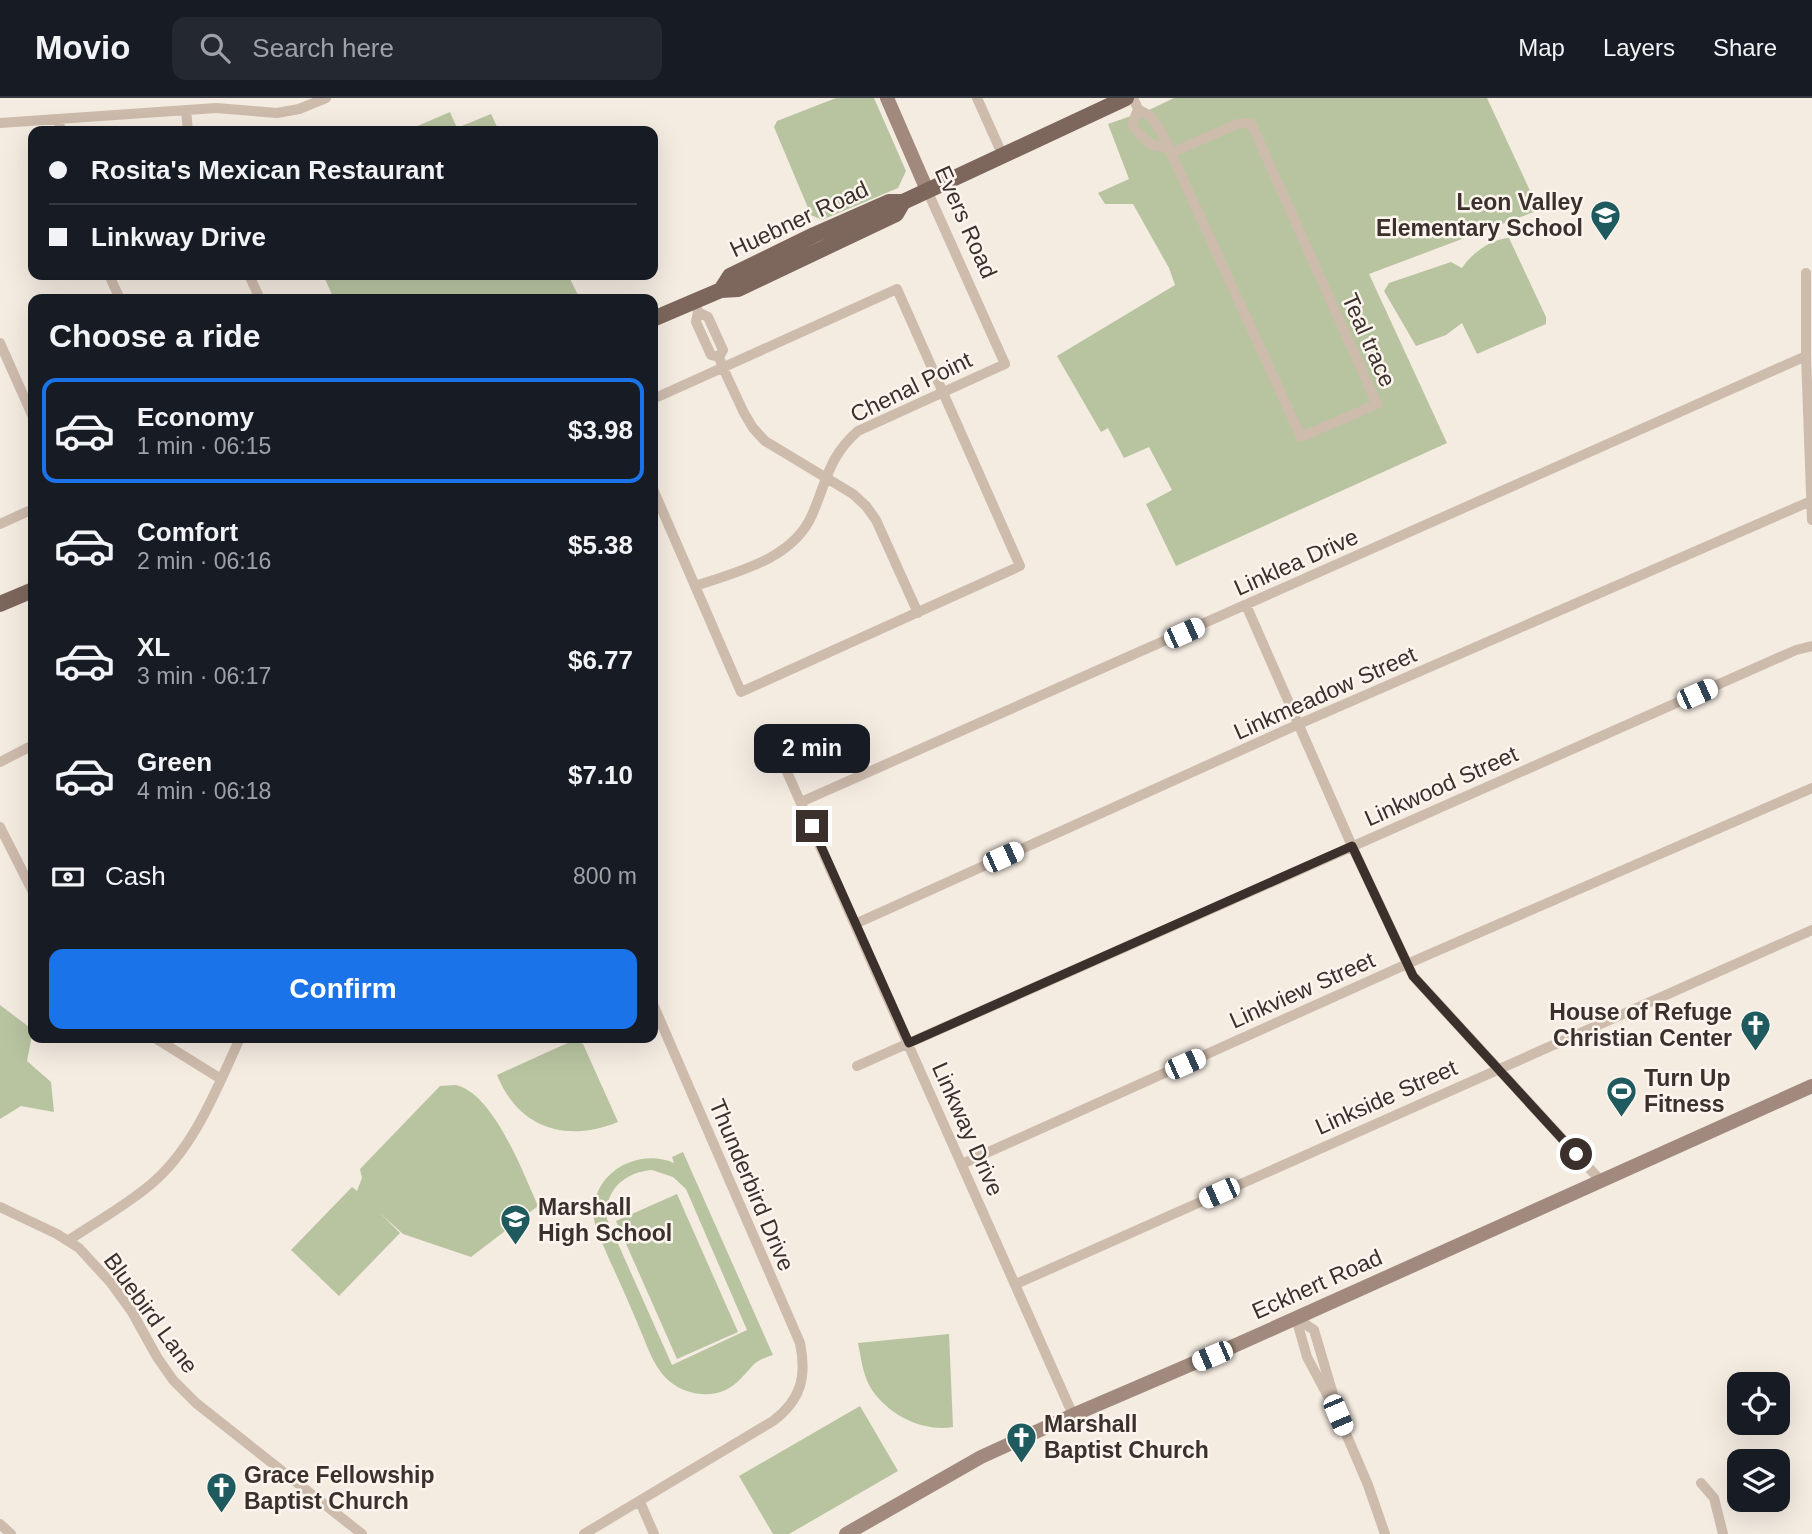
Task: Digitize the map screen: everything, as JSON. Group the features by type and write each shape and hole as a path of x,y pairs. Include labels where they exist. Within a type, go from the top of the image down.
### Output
{"main road":[{"name":"Evers Road","path":"887,98 927,190"},
{"name":"Huebner Road","path":"658,317 696,306 721,290 730,276 802,241 889,202 903,202 1003,156 1132,103"},
{"path":"0,604 28,592"},
{"name":"Eckhert Road","path":"846,1534 981,1457 1812,1086"}],"street":[{"path":"0,123 227,108 277,113 299,109 326,98"},
{"path":"977,98 1003,156"},
{"name":"Teal trace","path":"1132,103 1150,116 1160,131 1169,150 1301,438 1377,404 1251,123 1237,124 1169,150 1156,148 1132,125 1132,103 1133,98"},
{"path":"186,110 188,126"},
{"path":"59,119 60,126"},
{"name":"Evers Road","path":"927,190 1005,364"},
{"path":"1806,274 1812,520"},
{"path":"658,395 721,363 897,289 1020,566 741,692 658,501"},
{"path":"696,306 696,322 711,355 721,363 753,428 765,441 860,500 876,520 918,613"},
{"path":"0,343 28,406"},
{"name":"Linklea Drive","path":"801,802 1806,356"},
{"name":"Chenal Point","path":"695,586 776,555 793,542 813,514 825,478 839,449 858,431 1005,364"},
{"name":"Linkmeadow Street","path":"855,924 1299,724 1811,500"},
{"path":"0,524 28,511"},
{"path":"1246,605 1352,846 1413,976 1601,1181"},
{"name":"Linkwood Street","path":"857,1066 1796,650 1812,646"},
{"name":"Linkway Drive","path":"775,745 1073,1415"},
{"path":"0,762 28,748"},
{"name":"Linkview Street","path":"962,1164 1407,964 1812,788"},
{"path":"0,827 28,882"},
{"name":"Linkside Street","path":"1016,1284 1812,930"},
{"name":"Thunderbird Drive","path":"640,1502 779,1416 795,1398 803,1366 800,1343 658,1016"},
{"path":"163,1043 221,1079"},
{"path":"69,1240 135,1197 166,1170 191,1135 238,1043"},
{"name":"Bluebird Lane","path":"0,1207 69,1240 111,1283 173,1380 196,1404 362,1534"},
{"path":"1296,1318 1314,1330 1338,1415"},
{"path":"1296,1318 1307,1357 1338,1415 1385,1534"},
{"path":"1700,1483 1714,1498 1723,1534"},
{"path":"584,1534 640,1502 654,1534"},
{"path":"0,1524 10,1534"}],"green space":[{"path":"836,98 874,98 906,171 898,188 822,220 811,215 774,127 777,121"},
{"path":"1174,98 1487,98 1539,210 1369,274 1447,443 1176,566 1146,504 1172,490 1149,447 1124,458 1108,428 1101,432 1057,356 1175,285 1169,268 1133,204 1105,204 1098,193 1129,179 1108,124"},
{"path":"450,112 456,126 418,126"},
{"path":"491,114 497,126 462,126"},
{"path":"1509,238 1546,317 1546,324 1477,354 1462,323 1446,335 1416,346 1384,291 1389,283 1451,262 1462,268 1483,248 1495,241"},
{"path":"325,280 570,280 578,294 332,294"},
{"path":"0,1005 28,1026 28,1043 30,1043 27,1061 51,1082 54,1112 21,1106 0,1119"},
{"path":"567,1043 581,1043 618,1122 580,1131 546,1127 518,1108 497,1075"},
{"path":"456,1085 470,1091 495,1119 506,1136 538,1206 471,1257 403,1234 380,1213 400,1233 339,1296 291,1250 352,1187 357,1191 362,1178 360,1169 440,1086"},
{"path":"683,1152 773,1355 756,1363 732,1386 718,1393 701,1394 683,1390 660,1371 650,1354 594,1219 594,1203 599,1189 607,1177 618,1168 645,1159 674,1163 672,1157","holes":["652,1170 673,1177 686,1189 747,1330 672,1365 607,1219 607,1209 618,1185 633,1175"]},
{"path":"677,1194 738,1332 677,1359 616,1221"},
{"path":"949,1334 953,1427 930,1427 908,1420 879,1399 869,1385 858,1343"},
{"path":"860,1406 898,1471 789,1534 773,1534 739,1476"}],"place":[{"name":"Leon Valley Elementary School","path":"1606,242"},
{"name":"House of Refuge Christian Center","path":"1755,1052"},
{"name":"Turn Up Fitness","path":"1621,1118"},
{"name":"Marshall High School","path":"515,1247"},
{"name":"Marshall Baptist Church","path":"1021,1464"},
{"name":"Grace Fellowship Baptist Church","path":"221,1515"}],"route":[{"path":"812,826 909,1043 1352,846 1413,976 1576,1154"}]}
